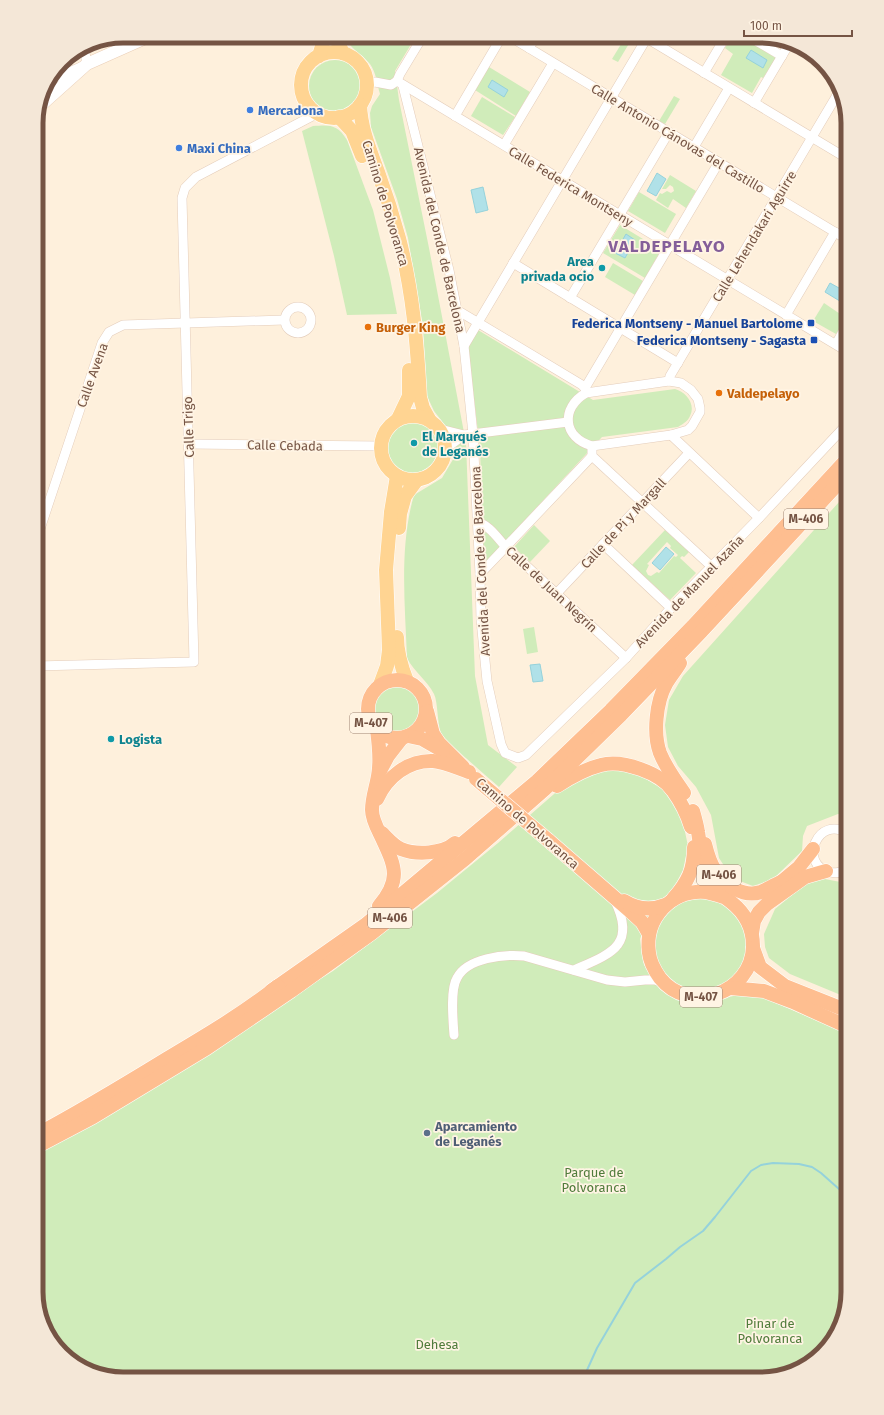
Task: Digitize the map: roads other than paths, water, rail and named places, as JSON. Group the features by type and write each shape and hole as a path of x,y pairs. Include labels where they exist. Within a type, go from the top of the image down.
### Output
{"highway":[{"name":"M-406","path":"43,1132 196,1042 365,925 537,781 611,710 688,632 841,466"},
{"name":"M-406","path":"43,1143 93,1117 207,1048 291,991 372,933 464,859 545,789 621,715 701,632 841,481"},
{"name":"M-406","path":"701,632 666,685 661,698 656,722 656,738 660,752 666,766 687,798 693,811 702,831 707,852 714,870 725,882 737,892 749,894 761,892 781,882"},
{"path":"380,685 388,681 398,679 407,681"},
{"name":"M-407","path":"380,685 370,698 368,715 377,730 389,737 405,737 415,732 421,726 425,719 426,710 422,692 415,685 407,681"},
{"name":"Camino de Polvoranca","path":"426,710 433,734 439,743 473,775 642,922 649,934"},
{"name":"M-406","path":"271,991 379,906 390,890 394,881 394,872 390,856 377,828 372,811 380,751 377,730"},
{"name":"M-406","path":"378,775 388,756 405,737"},
{"name":"Camino de Polvoranca","path":"405,737 422,739 451,755"},
{"path":"372,811 380,792 389,780 400,770 416,763 432,761 447,764 473,775"},
{"name":"M-406","path":"464,859 487,846 555,787 576,774 603,764 623,764 639,768 662,781 673,790 691,827 694,844 694,860 684,886 669,902"},
{"name":"M-406","path":"377,828 391,842 401,849 412,852 439,850 453,845 480,822 537,781"},
{"name":"M-406","path":"693,811 698,831 701,864 707,879 714,888 727,899"},
{"path":"727,899 743,903 756,900 799,867 813,849"},
{"path":"752,933 754,922 759,912 767,904 805,877 838,871"},
{"name":"M-407","path":"707,892 727,899 740,910 752,933 753,947 750,963 742,977 730,988 717,995 703,997 689,996 676,991 664,983 655,971 649,956 649,934 652,924 658,914 669,902 689,893 707,892"},
{"name":"Camino de Polvoranca","path":"609,893 630,905 637,907 651,909 669,902"},
{"name":"M-407","path":"753,947 760,967 776,980 785,986 841,1008"},
{"name":"M-407","path":"730,988 764,991 793,1002 841,1024"}],"main road":[{"path":"47,99 87,64 134,43"},
{"path":"318,56 323,43"},
{"path":"338,43 342,53"},
{"path":"330,53 342,53 351,57 362,68 367,90 360,105 351,113 339,117 328,117 318,113 310,107 304,98 302,78 306,68 312,60 318,56 330,53"},
{"name":"Camino de Polvoranca","path":"360,105 362,128 382,182 399,238 406,268 415,320 420,397 423,408 429,420"},
{"name":"Camino de Polvoranca","path":"339,117 352,131 361,153 384,214 397,269 405,317 410,381 409,396 398,419"},
{"path":"408,416 419,416 429,420 440,429 444,438 446,448 440,466 434,473 426,478 406,480 397,476 385,463 382,455 381,446 383,437 387,430 398,419 408,416"},
{"path":"380,685 388,666 389,650 386,570 391,512 397,476"},
{"path":"407,681 400,665 397,649 395,576 400,514 405,496 416,480"}],"street":[{"path":"366,82 391,85 400,84 400,74 419,43"},
{"path":"454,116 498,43"},
{"name":"Calle Antonio Cánovas del Castillo","path":"521,43 841,236"},
{"path":"529,48 532,43"},
{"path":"464,346 643,43"},
{"path":"656,43 841,155"},
{"path":"704,73 722,43"},
{"path":"760,43 782,56"},
{"path":"754,103 787,47"},
{"path":"56,78 87,64 85,53"},
{"path":"504,145 553,63"},
{"name":"Calle Federica Montseny","path":"400,84 841,347"},
{"name":"Avenida del Conde de Barcelona","path":"400,84 449,270 464,346 468,435 478,523 481,620 487,681 501,744 505,753 518,758 526,755"},
{"path":"694,148 729,88"},
{"name":"Calle Lehendakari Aguirre","path":"669,382 670,376 837,96"},
{"name":"Calle Trigo","path":"43,666 194,662 189,444 184,323 182,198 185,188 196,177 318,113"},
{"path":"570,298 669,132"},
{"path":"456,310 586,390 669,382 681,383 691,390 698,399 700,408 700,412 688,430 671,435 592,446 580,441 573,434 568,422 570,407 586,390 620,328 719,162"},
{"path":"786,315 835,232"},
{"path":"513,263 678,363"},
{"name":"Calle Avena","path":"43,520 102,343 109,332 123,325 284,320"},
{"path":"836,344 841,335"},
{"path":"440,429 468,435 568,422"},
{"name":"Avenida de Manuel Azaña","path":"526,755 626,658 710,566 759,518 841,430"},
{"path":"446,448 468,435"},
{"path":"671,435 759,518"},
{"name":"Calle Cebada","path":"189,444 381,446"},
{"path":"480,574 592,456 592,446"},
{"name":"Calle de Pi y Margall","path":"557,593 689,453"},
{"path":"592,456 710,566"},
{"name":"Calle de Juan Negrín","path":"478,523 482,523 489,529 506,547 626,658"},
{"path":"603,544 671,608"},
{"path":"838,871 820,868 813,856 813,849 814,842 823,833 829,830 841,831"},
{"path":"574,970 600,958 613,950 619,944 622,937 623,920 609,893"},
{"path":"454,1036 453,990 456,978 462,971 470,966 489,958 515,955 524,956 607,980 625,982 655,980 664,983"},
{"path":"625,982 644,974 648,968 649,956"}],"water":[{"path":"751,50 767,60 763,68 746,58"},
{"path":"492,80 508,90 504,97 488,87"},
{"path":"657,173 666,179 656,196 647,191"},
{"path":"483,187 488,210 476,213 471,190"},
{"path":"626,234 635,240 625,258 615,253"},
{"path":"830,283 841,289 841,302 825,292"},
{"path":"666,547 674,554 660,570 652,563"},
{"path":"540,664 543,681 533,682 530,665"}],"waterway":[{"path":"586,1372 597,1348 635,1283 680,1247 703,1231 751,1171 761,1165 773,1163 799,1164 812,1167 841,1191"}],"place":[{"name":"Mercadona","path":"250,110"},
{"name":"Maxi China","path":"179,148"},
{"name":"Area privada ocio","path":"602,268"},
{"name":"Federica Montseny - Manuel Bartolome","path":"811,323"},
{"name":"Burger King","path":"368,327"},
{"name":"Federica Montseny - Sagasta","path":"814,340"},
{"name":"Valdepelayo","path":"719,393"},
{"name":"El Marqués de Leganés","path":"414,443"},
{"name":"Logista","path":"111,739"},
{"name":"Aparcamiento de Leganés","path":"427,1133"}],"district":[{"name":"VALDEPELAYO","path":"667,246"}],"park label":[{"name":"Parque de Polvoranca","path":"594,1180"},
{"name":"Pinar de Polvoranca","path":"770,1330"},
{"name":"Dehesa","path":"437,1344"}]}
